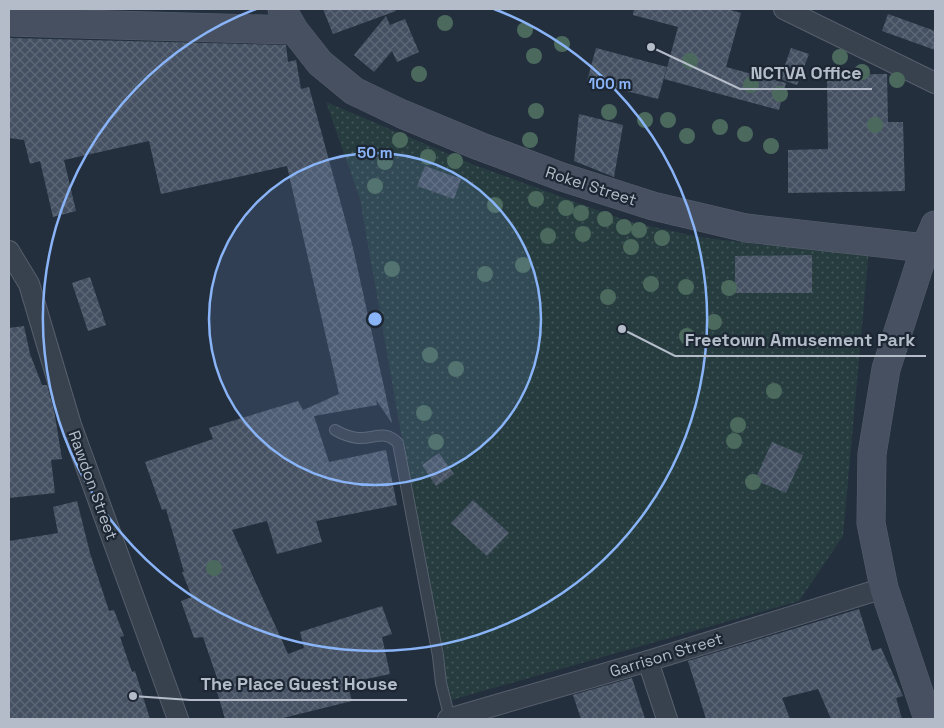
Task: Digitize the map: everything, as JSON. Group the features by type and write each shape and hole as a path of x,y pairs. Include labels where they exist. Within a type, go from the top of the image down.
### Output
{"main road":[{"path":"9,22 288,20"},
{"name":"Rokel Street","path":"288,20 320,63 354,91 402,114 479,146 562,177 653,206 746,228 930,237"},
{"path":"928,719 884,588 871,523 872,454 886,369 930,237"}],"street":[{"path":"784,9 935,83"},
{"name":"Rawdon Street","path":"9,251 29,284 71,425 178,719"},
{"name":"Garrison Street","path":"449,719 648,661 884,588"},
{"path":"648,661 667,719"}],"lane":[{"path":"335,430 356,438 383,435 392,437 398,443 449,719"}],"green space":[{"path":"326,102 477,166 630,222 700,237 764,245 869,248 843,536 799,601 448,701 360,199"}],"building":[{"path":"323,9 395,9 396,11 333,34"},
{"path":"634,9 727,9 741,13 726,67 786,83 779,110 664,79 678,27 633,15"},
{"path":"888,14 935,31 935,50 882,31"},
{"path":"386,16 390,25 405,19 419,52 397,62 392,51 374,72 354,55"},
{"path":"9,38 286,45 288,62 296,60 301,89 309,87 353,248 392,423 376,400 377,405 314,416 329,462 386,450 397,505 316,521 322,542 277,554 267,521 232,530 288,654 304,648 300,632 382,606 392,634 382,637 390,674 347,683 352,701 279,719 225,719 215,685 219,684 203,637 194,638 181,601 192,597 182,572 184,572 166,509 162,510 145,462 213,439 209,428 298,401 303,410 339,394 287,166 161,194 149,141 64,160 76,211 53,217 40,161 30,164 24,140 9,138"},
{"path":"596,48 667,67 658,99 587,81"},
{"path":"791,48 809,54 797,85 780,79"},
{"path":"887,74 888,122 903,122 905,191 788,193 788,150 828,149 827,75"},
{"path":"579,114 623,125 614,177 574,161"},
{"path":"425,166 461,179 454,199 417,186"},
{"path":"812,255 812,293 735,293 735,256"},
{"path":"90,277 106,325 88,331 72,283"},
{"path":"24,326 30,354 42,385 47,385 54,410 62,459 51,460 55,493 9,498 9,328"},
{"path":"772,442 803,455 786,493 755,480"},
{"path":"439,453 454,474 436,486 422,465"},
{"path":"473,500 509,533 487,556 451,523"},
{"path":"77,501 90,553 109,611 114,610 124,636 120,637 132,672 135,671 150,719 9,719 9,541 58,533 53,507"},
{"path":"859,609 872,651 881,648 903,696 896,698 902,719 831,719 818,689 782,698 790,719 706,719 688,661"},
{"path":"632,678 645,719 581,719 573,695"}],"place":[{"name":"NCTVA Office","path":"651,47"},
{"name":"Freetown Amusement Park","path":"622,329"},
{"name":"The Place Guest House","path":"133,696"}]}
